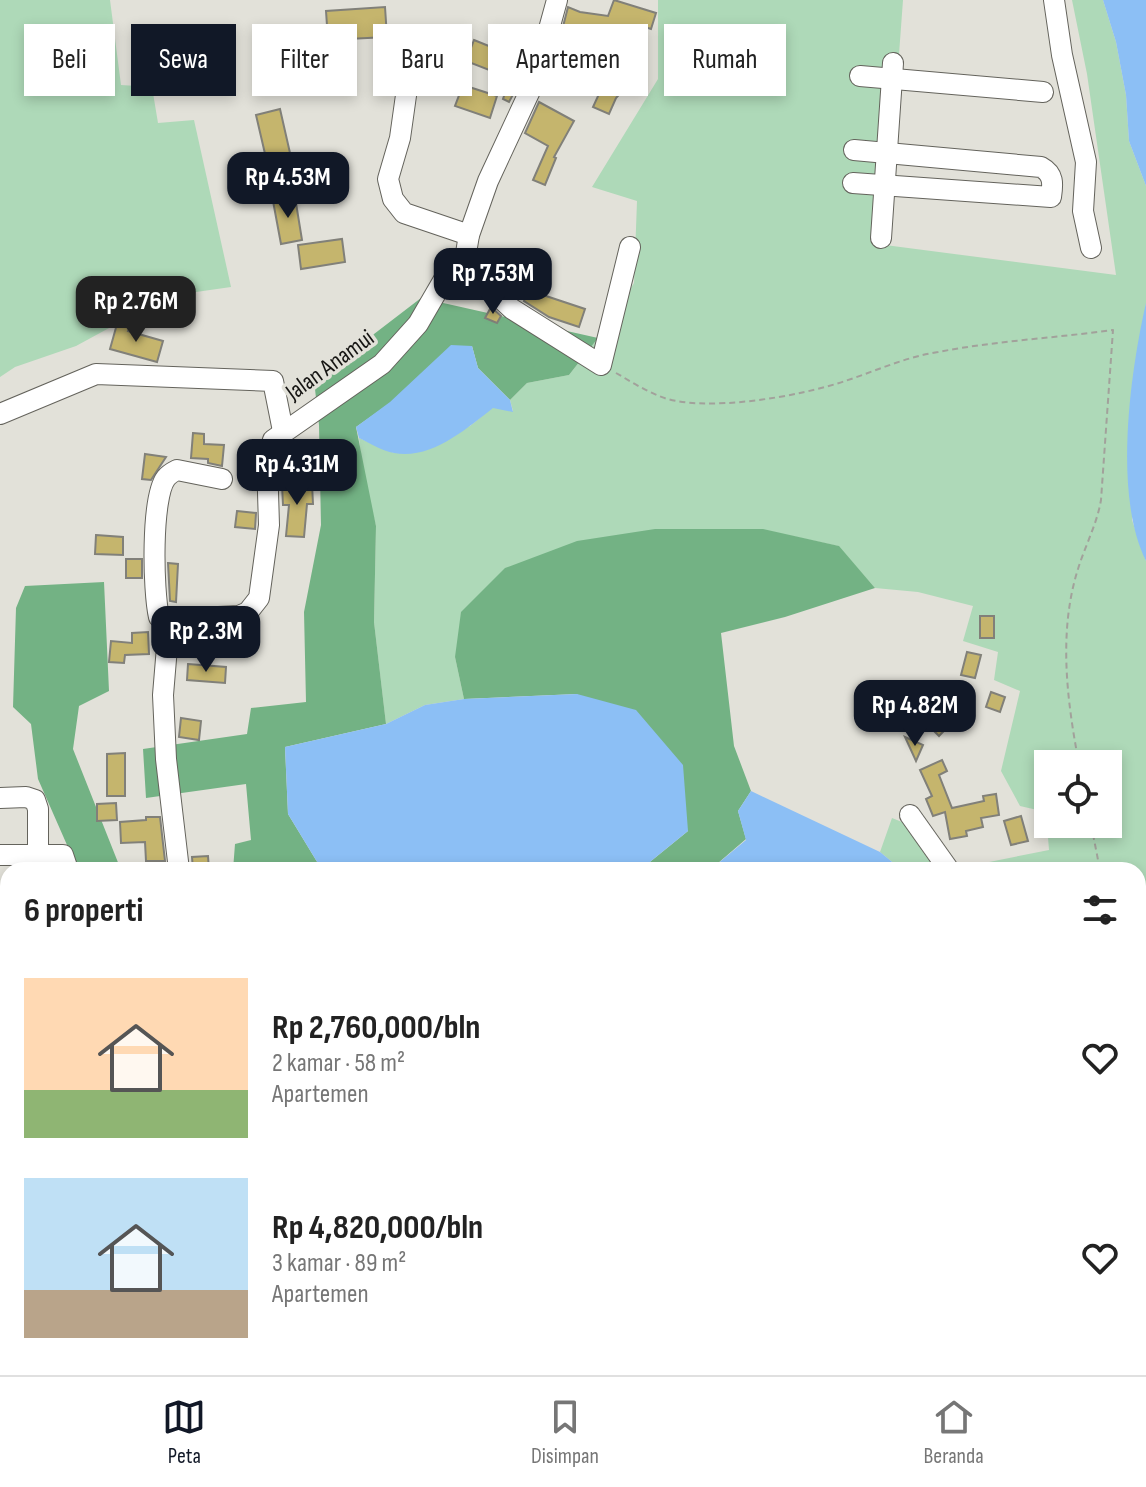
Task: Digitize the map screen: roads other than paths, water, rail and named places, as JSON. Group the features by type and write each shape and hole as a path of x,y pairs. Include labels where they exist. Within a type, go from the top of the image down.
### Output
{"street":[{"name":"Jalan Anamui","path":"169,623 177,619 239,616 248,612 259,598 269,525 267,460 273,440 382,364 418,324 467,244 488,181 535,80 557,0"},
{"path":"1054,0 1062,55 1086,162 1083,211 1091,248"},
{"path":"860,76 893,71 1043,92"},
{"path":"881,238 893,71"},
{"path":"406,96 400,138 388,179 393,199 404,213 467,244 499,297 512,309 601,365 630,247"},
{"path":"853,183 1051,197 1053,183 1049,172 1041,167 854,150"},
{"path":"1053,183 1086,186"},
{"path":"0,414 96,374 273,381 283,431"},
{"path":"178,862 166,759 164,711 169,623 159,617 155,597 160,493 166,478 177,470 222,479"},
{"path":"0,798 26,797 35,800 38,809 38,855"},
{"path":"910,815 943,862"},
{"path":"0,855 63,855 65,862"}],"water":[{"path":"1103,0 1146,0 1146,186 1129,141 1126,95 1116,42"},
{"path":"1146,303 1146,561 1136,534 1127,469 1130,398"},
{"path":"451,345 472,346 478,368 510,400 513,412 493,408 447,441 421,452 394,453 359,438 356,427 390,402"},
{"path":"577,694 636,710 683,765 688,831 650,862 317,862 288,814 285,747 386,724 425,705 464,699"},
{"path":"751,791 880,852 892,862 720,862 746,840 738,811"}]}
